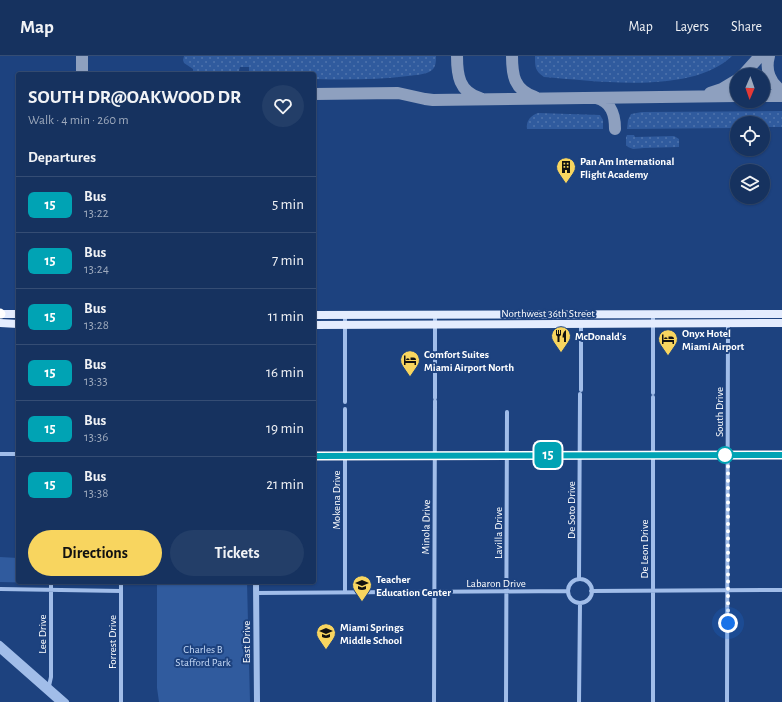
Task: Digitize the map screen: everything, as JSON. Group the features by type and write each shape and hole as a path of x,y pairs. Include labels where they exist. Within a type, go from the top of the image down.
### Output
{"main road":[{"path":"1,314 16,314"},
{"path":"581,324 585,319 600,318 607,314"},
{"name":"Northwest 36th Street","path":"316,315 782,314"},
{"path":"523,315 523,324"},
{"name":"Northwest 36th Street","path":"316,325 782,323"},
{"path":"0,324 16,324"}],"street":[{"name":"De Leon Drive","path":"652,702 653,314"},
{"name":"South Drive","path":"727,314 728,702"},
{"path":"345,315 345,402"},
{"name":"Minola Drive","path":"434,702 435,315"},
{"name":"De Soto Drive","path":"579,579 581,324"},
{"name":"Mokena Drive","path":"345,409 345,592"},
{"name":"Lavilla Drive","path":"506,702 507,412"},
{"path":"0,454 16,454"},
{"path":"316,456 782,455"},
{"path":"583,579 588,582 591,591 588,600 585,603 580,604 571,600 568,591 572,582 583,579"},
{"name":"Lee Drive","path":"49,686 51,584"},
{"name":"Forrest Drive","path":"121,584 121,702"},
{"name":"East Drive","path":"256,584 257,702"},
{"path":"0,589 121,591"},
{"path":"591,591 782,590"},
{"name":"Labaron Drive","path":"256,593 568,591"},
{"path":"580,604 580,702"},
{"path":"0,644 66,702"},
{"path":"0,650 59,702"}],"green space":[{"path":"184,56 436,56 436,64 430,72 424,74 349,80 316,79 316,72 249,72 249,67 240,67 239,72 193,72 193,69 184,63"},
{"path":"535,56 732,56 715,68 693,76 669,81 642,83 544,77 536,68"},
{"path":"782,111 782,127 770,127 770,116 730,116 730,128 627,129 628,120 631,114 642,112"},
{"path":"538,113 600,115 603,120 603,129 527,129 529,119"},
{"path":"627,135 634,135 635,137 674,136 679,139 679,147 633,149 626,145"},
{"path":"0,557 16,558 16,582 0,582"},
{"name":"Charles B Stafford Park","path":"157,584 247,584 250,702 159,702 157,688"}],"taxiway":[{"path":"82,56 82,72"},
{"path":"457,56 459,76 463,87 468,92 480,98"},
{"path":"512,56 514,75 518,86 528,94 535,97"},
{"path":"749,68 760,56"},
{"path":"769,56 768,71 774,84 782,91"},
{"path":"710,93 730,84"},
{"path":"316,94 398,93 433,100 730,96"},
{"path":"770,96 782,96"},
{"path":"596,98 606,103 612,110 615,129"}],"bus line":[{"name":"15","path":"316,456 782,455"}],"place":[{"name":"Pan Am International Flight Academy","path":"566,184"},
{"name":"McDonald's","path":"561,353"},
{"name":"Onyx Hotel Miami Airport","path":"668,356"},
{"name":"Comfort Suites Miami Airport North","path":"410,377"},
{"name":"Teacher Education Center","path":"362,602"},
{"name":"Miami Springs Middle School","path":"326,650"}],"route":[{"path":"725,455 728,455 728,623"}]}
